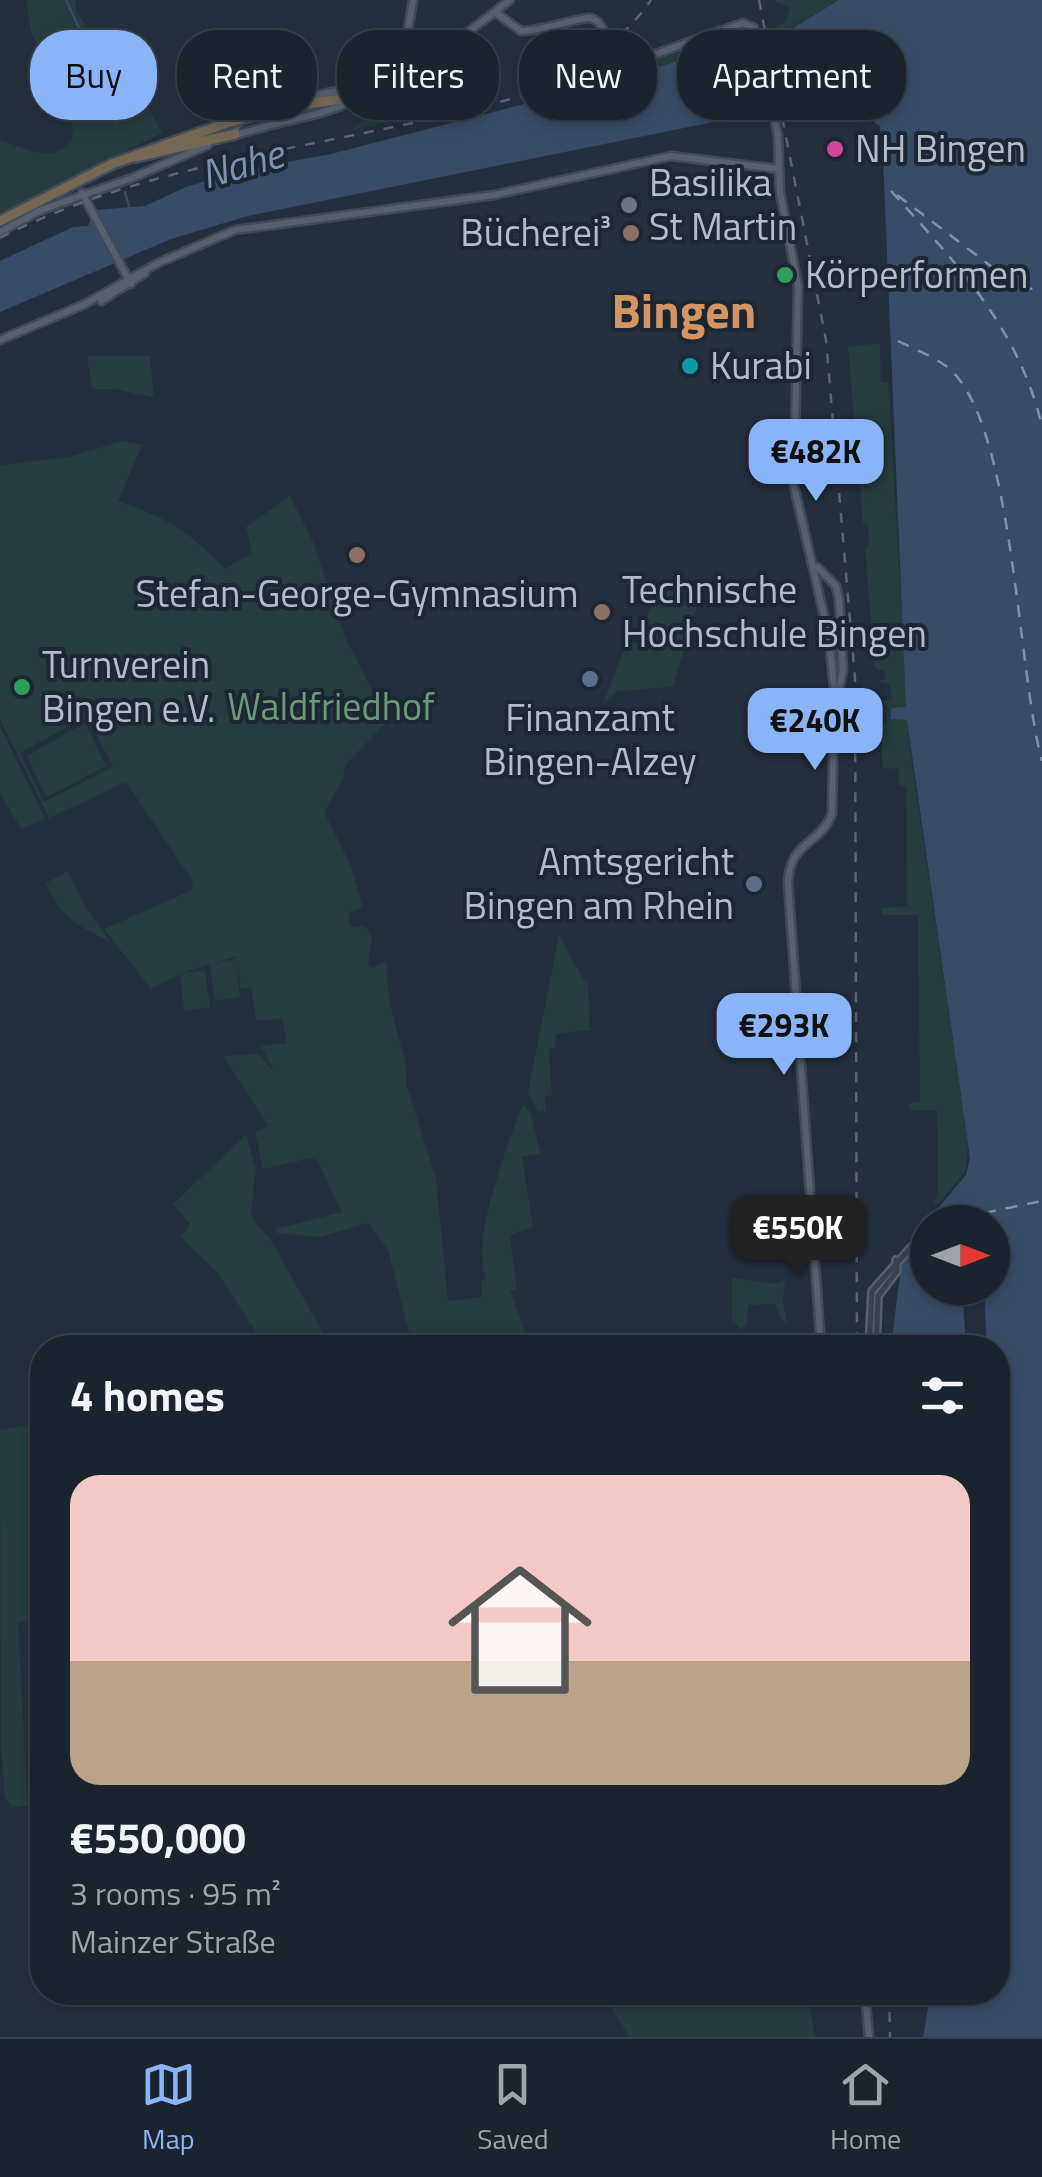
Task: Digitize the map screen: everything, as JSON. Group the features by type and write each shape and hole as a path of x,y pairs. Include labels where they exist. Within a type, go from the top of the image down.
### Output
{"highway":[{"path":"0,222 124,159 244,118 337,100"},
{"path":"124,159 235,134"}],"main road":[{"path":"408,30 413,0"},
{"path":"470,30 510,0"},
{"path":"495,12 521,31 593,19 616,54 625,60 638,60 745,23 753,26 773,113 798,293 796,454 802,460 795,466 793,482 839,672"},
{"path":"235,134 244,111 337,89"},
{"path":"0,232 82,193 120,182 235,134 337,106"},
{"path":"0,340 85,304 158,263 235,230 262,224 494,196 671,156 779,169"},
{"path":"82,193 130,281"},
{"path":"813,562 838,592 839,672 830,820 796,852 788,886 820,1335"},
{"path":"819,590 823,581 830,580"},
{"path":"866,2005 869,2037"}],"street":[{"path":"874,1335 878,1296 897,1271 896,1260 910,1247"}],"green space":[{"path":"27,0 75,0 77,13 90,30 31,30"},
{"path":"773,0 839,0 788,30 777,30 776,26 786,22 790,8"},
{"path":"677,53 677,61 657,68 657,60"},
{"path":"71,120 155,120 162,133 0,214 0,141 37,152 55,152 72,141"},
{"path":"362,120 396,120 353,130"},
{"path":"880,343 881,382 888,382 910,750 968,1142 966,1170 938,1205 933,1201 938,1195 937,1110 910,1110 910,1103 920,1102 918,915 882,915 882,908 907,906 906,786 899,785 899,769 883,768 882,764 882,724 887,723 886,705 882,701 892,699 890,685 878,681 886,679 885,672 875,668 865,550 869,545 868,523 863,523 848,347"},
{"path":"87,356 150,356 154,398 116,389 92,389"},
{"name":"Waldfriedhof","path":"122,441 142,445 118,501 177,527 225,569 252,553 246,527 290,496 313,542 345,637 388,721 346,764 342,781 324,812 349,862 363,907 350,912 348,919 352,927 365,926 372,937 368,965 372,968 386,962 389,999 406,1066 406,1083 436,1179 448,1301 482,1297 481,1280 487,1279 483,1263 486,1218 523,1104 530,1112 541,1154 522,1156 533,1227 510,1235 517,1290 510,1291 526,1335 409,1332 388,1250 368,1223 320,1237 277,1233 275,1229 342,1212 317,1160 263,1169 255,1133 269,1126 223,1056 259,1054 274,1072 261,1046 287,1043 282,1019 256,1020 251,987 241,988 237,964 240,997 215,1001 210,964 181,973 205,971 210,1007 184,1011 180,974 151,989 104,929 190,891 194,883 126,782 49,818 0,719 0,465 69,457","holes":["87,716 113,767 44,802 20,753"]},
{"path":"680,590 688,604 698,604 673,687 618,691 603,704 627,641 637,643 651,606 650,601 642,600 644,595"},
{"path":"85,723 106,766 46,797 27,756"},
{"path":"0,726 45,819 21,829 0,793"},
{"path":"68,871 85,906 110,942 71,919 52,895 46,883"},
{"path":"559,935 584,981 588,981 590,1030 556,1034 555,1048 549,1049 552,1095 545,1096 546,1111 538,1112 528,1092"},
{"path":"246,1135 256,1169 251,1211 254,1221 270,1239 324,1335 258,1335 216,1271 181,1237 190,1224 173,1204"},
{"path":"732,1278 778,1284 785,1279 787,1323 775,1304 748,1305 747,1324 741,1329 732,1321"},
{"path":"30,1424 30,1621 18,1622 28,1806 12,1807 5,1797 1,1748 0,1430"},
{"path":"609,2005 810,2005 815,2037 630,2037"}],"water":[{"path":"839,0 1042,0 1042,2037 923,2037 929,2005 1010,2005 1010,1335 986,1335 985,1305 1010,1305 1010,1205 941,1205 966,1175 970,1158 907,720 891,719 891,708 906,707 883,158 880,126 875,120 906,120 906,30 790,30"},
{"path":"677,61 677,120 724,120 248,216 171,239 0,312 0,261 73,227 88,226 95,210 145,206 186,187 245,170 331,154 462,120 499,120 499,111 519,105 519,120 657,120 657,67"},
{"path":"910,1252 910,1305 963,1305 965,1335 892,1335 902,1259"}],"waterway":[{"path":"66,0 83,36 98,95 113,110 117,122"},
{"path":"125,192 130,210"}],"ferry route":[{"path":"891,191 961,271 1001,327 1018,358 1042,426"},
{"path":"897,195 1000,273 1027,289 1042,288"},
{"path":"898,341 946,366 969,394 986,437 1000,490 1042,761"},
{"path":"1010,1208 1042,1201"}],"railway":[{"path":"0,238 128,187 531,93 597,55 626,30 651,0"},
{"path":"759,0 826,340 855,678 857,1335"},
{"path":"889,2005 890,2037"}],"place":[{"name":"NH Bingen","path":"835,149"},
{"name":"Basilika St Martin","path":"629,205"},
{"name":"Bücherei³","path":"631,233"},
{"name":"Körperformen","path":"785,275"},
{"name":"Kurabi","path":"690,366"},
{"name":"Stefan-George-Gymnasium","path":"357,555"},
{"name":"Technische Hochschule Bingen","path":"602,612"},
{"name":"Finanzamt Bingen-Alzey","path":"590,679"},
{"name":"Turnverein Bingen e.V.","path":"22,687"},
{"name":"Amtsgericht Bingen am Rhein","path":"754,884"}],"district":[{"name":"Bingen","path":"684,311"}],"water label":[{"name":"Nahe","path":"242,164"}]}
